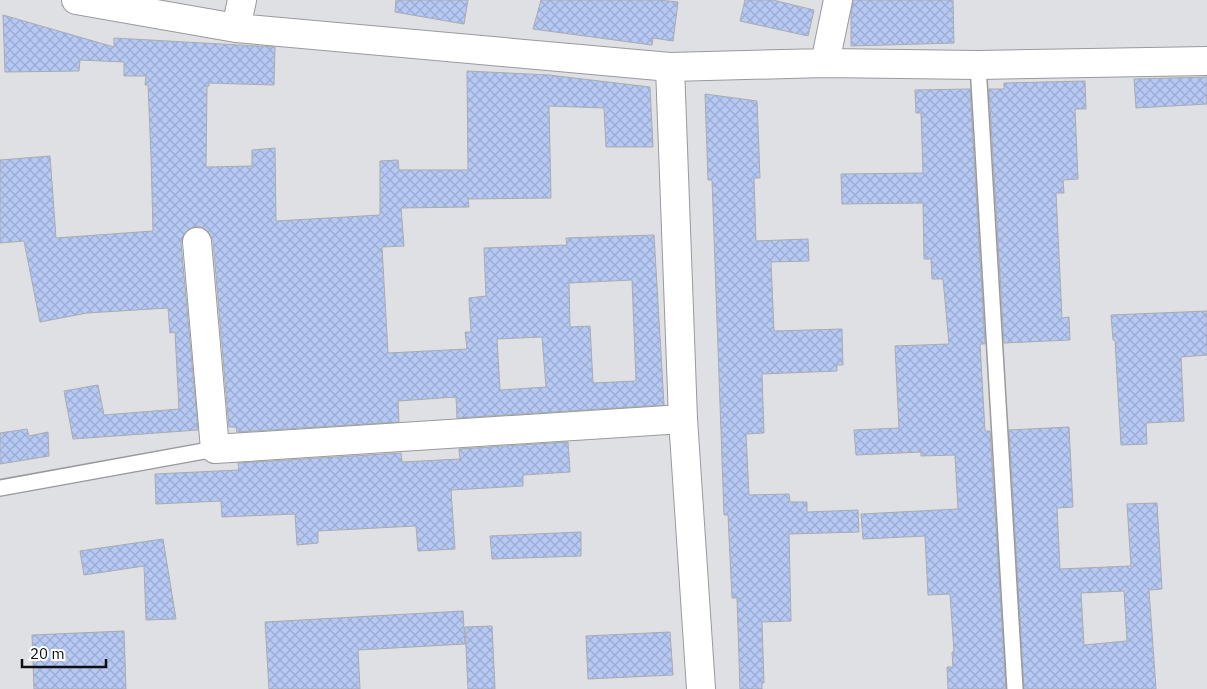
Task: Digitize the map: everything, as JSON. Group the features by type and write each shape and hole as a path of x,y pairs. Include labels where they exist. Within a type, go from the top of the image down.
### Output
{"street":[{"path":"76,0 236,28 670,67 825,63 978,65 1207,61"},
{"path":"236,28 242,0"},
{"path":"825,63 838,0"},
{"path":"670,67 683,419 701,689"},
{"path":"197,242 214,449 683,419"}],"lane":[{"path":"978,65 1015,689"},
{"path":"0,488 214,449"}],"building":[{"path":"396,0 468,0 464,24 395,12"},
{"path":"541,0 659,0 678,2 673,41 653,38 652,45 533,29"},
{"path":"745,0 773,0 814,10 808,36 740,21"},
{"path":"853,0 953,0 954,43 851,46"},
{"path":"3,15 114,47 114,38 275,47 274,85 209,83 209,86 207,86 206,167 252,166 252,150 275,148 276,221 380,215 380,161 398,160 399,170 468,170 467,71 549,75 650,87 653,147 606,147 604,108 549,106 551,198 468,199 469,207 401,208 404,246 382,247 388,353 467,349 465,332 471,332 469,298 486,296 484,248 567,245 566,238 654,235 664,405 457,418 456,397 398,401 399,422 237,432 236,427 229,427 213,241 204,228 196,226 188,230 183,236 181,243 198,430 73,439 64,391 98,385 104,415 179,409 175,332 170,333 168,308 87,313 40,322 24,241 0,243 0,160 50,156 56,238 153,231 148,85 145,85 146,76 124,76 124,62 80,60 79,71 5,72","holes":["632,280 636,381 593,383 590,326 570,327 569,283","542,337 546,387 500,390 497,339"]},
{"path":"1207,77 1207,104 1136,108 1134,79"},
{"path":"1085,81 1086,109 1075,109 1078,179 1063,180 1064,193 1056,193 1062,318 1069,317 1070,340 1004,343 989,89 1004,89 1004,83"},
{"path":"970,89 985,344 980,344 985,431 990,431 1006,689 948,689 947,667 953,667 952,652 954,652 950,594 928,595 925,536 863,539 861,514 958,509 955,455 921,456 921,452 856,455 854,430 899,428 895,346 949,344 943,279 932,279 931,259 924,259 923,203 842,204 841,174 923,173 921,113 916,113 915,90"},
{"path":"705,94 757,101 760,178 754,178 756,241 808,239 809,261 771,262 774,331 842,329 843,365 837,365 837,371 762,374 764,433 746,434 749,495 789,494 790,502 807,502 807,512 858,510 859,532 789,534 791,621 762,622 764,683 762,683 762,689 740,689 737,598 732,598 728,515 724,515 712,180 708,180"},
{"path":"1207,311 1207,355 1181,357 1184,421 1146,423 1147,444 1121,445 1115,340 1113,340 1111,315"},
{"path":"1069,427 1073,507 1057,508 1060,569 1131,566 1127,504 1157,503 1162,589 1149,590 1156,689 1024,689 1009,430","holes":["1124,591 1127,641 1084,645 1081,593"]},
{"path":"27,429 29,436 48,432 49,456 0,464 0,433"},
{"path":"568,442 570,472 523,475 523,486 451,490 455,549 418,551 416,526 318,531 318,543 297,545 295,514 222,517 221,501 156,504 155,474 239,470 238,463 401,453 402,462 460,459 459,449"},
{"path":"581,532 581,556 492,559 490,536"},
{"path":"163,539 176,619 146,620 144,566 84,575 80,551"},
{"path":"463,611 465,644 358,650 360,689 269,689 265,622"},
{"path":"492,626 495,689 468,689 465,627"},
{"path":"124,631 126,689 34,689 32,635"},
{"path":"670,632 673,675 588,679 586,636"}]}
